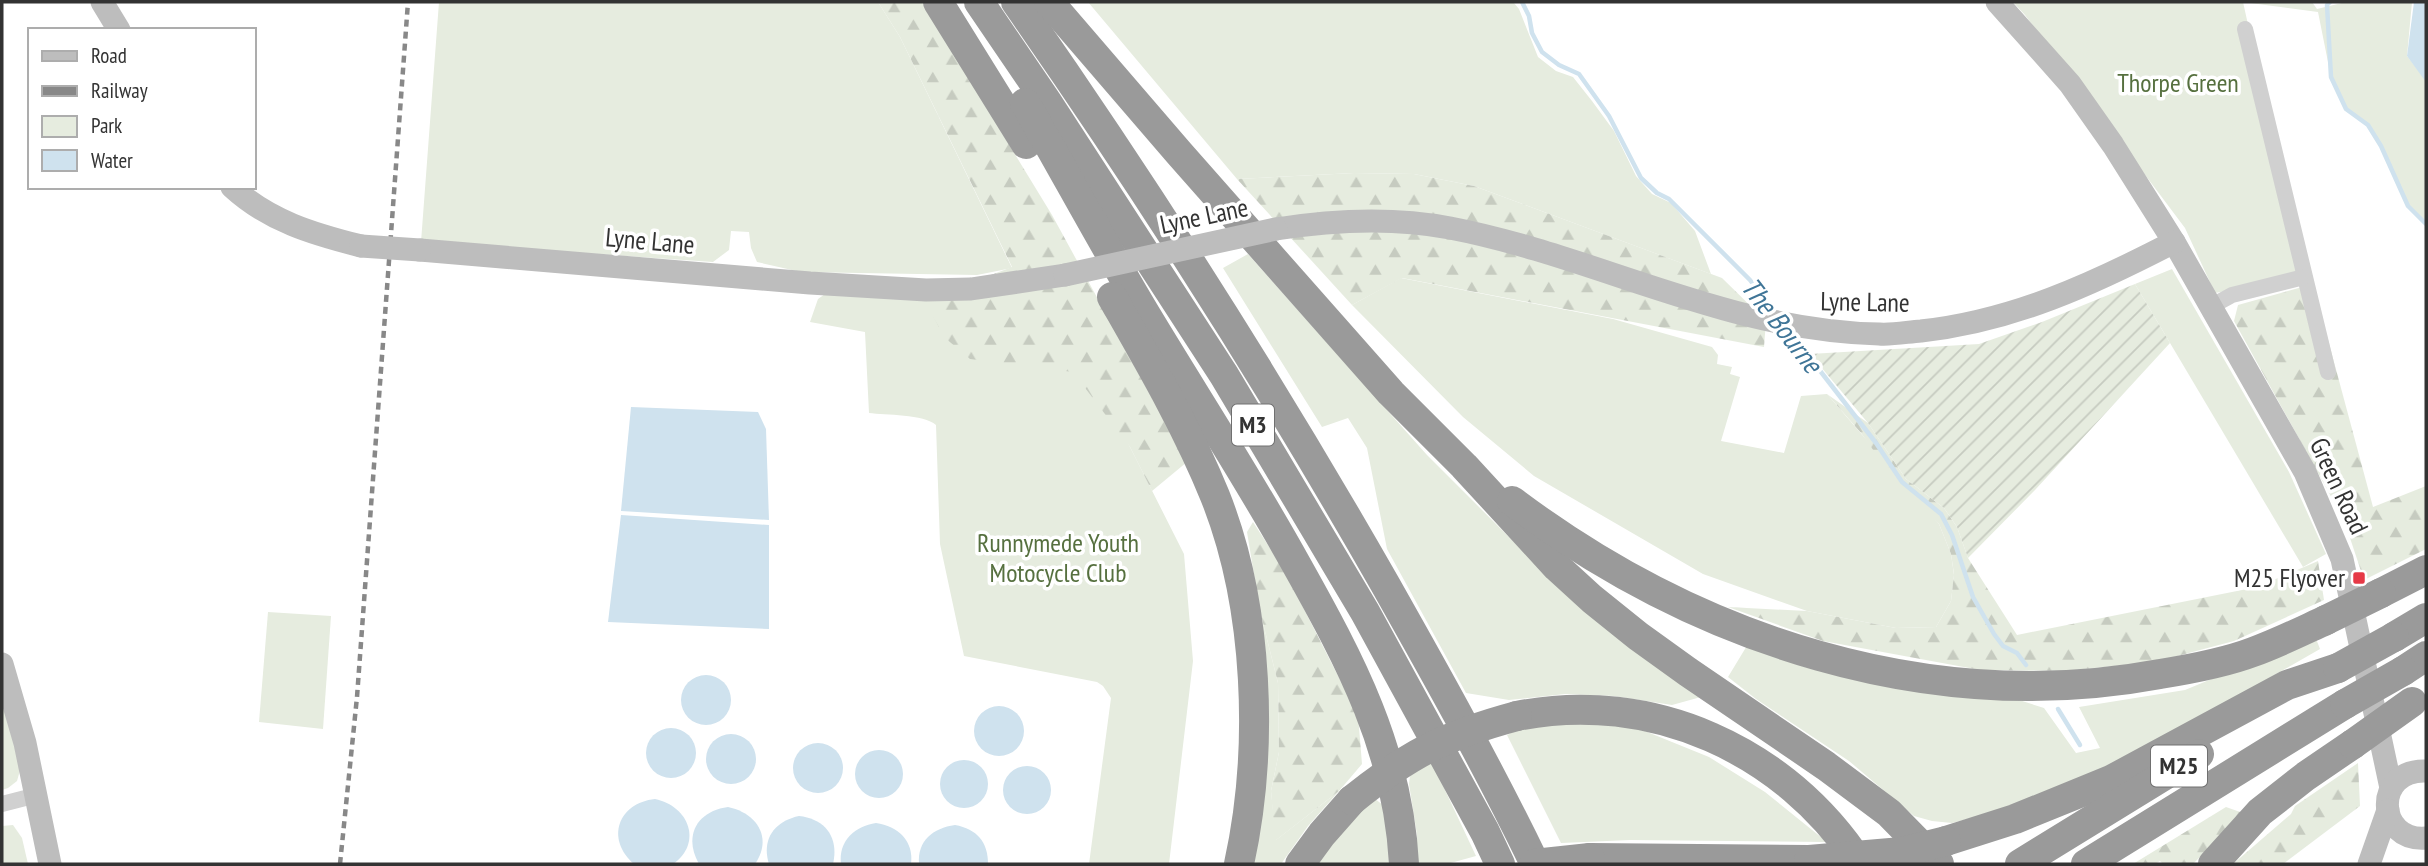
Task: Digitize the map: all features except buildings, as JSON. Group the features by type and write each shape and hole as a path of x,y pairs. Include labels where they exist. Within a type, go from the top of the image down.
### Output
{"highway":[{"path":"938,2 1037,160 1170,398 1216,498 1238,572 1250,645 1254,705 1253,774 1247,827 1239,864"},
{"path":"965,2 1146,314 1224,439 1330,625 1374,718 1395,788 1404,864"},
{"name":"M3","path":"979,2 1224,375 1365,612 1500,864"},
{"name":"M3","path":"1016,2 1167,223 1303,441 1427,658 1534,864"},
{"path":"1049,2 1229,211 1391,393 1592,599 1688,672 1856,787 1943,853"},
{"path":"1464,466 1516,505 1604,563 1646,586 1766,638 1826,660 1893,675 1963,684 2079,686 2193,668 2252,653 2426,570"},
{"name":"M25","path":"2020,864 2338,668 2426,618"},
{"name":"M25","path":"2086,864 2414,663"},
{"path":"1534,864 1590,858 1809,860 1902,852 1943,853 2015,819 2111,780 2287,685 2338,668"},
{"path":"2213,864 2260,812 2306,776 2419,698"},
{"path":"1300,864 1352,800 1393,768 1426,748 1449,737 1517,716 1536,712 1592,709 1631,713 1675,723 1716,738 1747,754 1778,775 1802,796 1843,838 1860,864"}],"street":[{"path":"102,2 118,28"},
{"name":"Green Road","path":"1997,2 2070,84 2113,145 2174,242 2305,472 2342,559 2383,747 2389,799"},
{"path":"2245,29 2328,372"},
{"name":"Lyne Lane","path":"235,189 282,222 320,236 361,246 796,282 926,290 971,289 1065,275 1305,225 1353,222 1448,228 1528,248 1721,310 1798,328 1881,335 1966,325 2054,299 2174,242"},
{"path":"2210,307 2232,295 2304,277"},
{"path":"2,664 25,743 50,864"},
{"path":"2383,747 2422,771"},
{"path":"2370,863 2389,799 2400,778 2422,771"},
{"path":"2,804 37,795"},
{"path":"2389,799 2394,826 2404,834 2419,837"},
{"path":"2370,863 2400,842 2419,837"}],"green space":[{"path":"439,2 878,2 900,37 1012,268 977,275 801,272 757,262 751,248 749,232 731,231 729,250 713,262 421,242"},
{"path":"878,2 922,2 1052,215 1187,462 1152,491 1130,447 1073,372 970,359 944,337 925,300 1012,267 900,37"},
{"path":"1088,2 1514,3 1519,9 1538,57 1556,71 1573,77 1614,131 1636,176 1652,194 1671,203 1695,231 1711,274 1474,186 1414,174 1354,173 1237,179"},
{"name":"Thorpe Green","path":"2013,2 2243,2 2304,277 2215,293 2185,228"},
{"path":"2243,2 2312,2 2317,9 2346,2 2412,2 2407,56 2426,80 2426,223 2408,206 2381,146 2368,125 2346,109 2331,77 2318,12"},
{"path":"1354,173 1414,174 1474,186 1722,278 1766,321 1764,347 1402,278 1352,305 1237,179"},
{"path":"1248,254 1427,455 1559,587 1701,697 1672,705 1614,696 1565,694 1509,700 1466,693 1387,549 1367,448 1348,418 1322,427 1223,268"},
{"path":"2172,269 2289,472 2326,554 2303,567 2135,284"},
{"path":"1401,278 1613,319 1712,347 1718,355 1717,364 1732,367 1730,374 1740,377 1721,441 1784,453 1801,396 1827,394 1939,524 1951,554 1954,575 1951,601 1936,627 1896,628 1807,611 1703,574 1534,476 1463,417 1352,305"},
{"path":"2135,284 2170,343 2035,490 1968,558 1957,527 1944,508 1906,479 1868,423 1810,354 1979,344"},
{"path":"2313,284 2373,507 2426,486 2426,549 2364,580 2344,520 2234,321 2238,305"},
{"name":"Runnymede Youth Motocycle Club","path":"825,294 941,301 1072,340 1184,554 1193,661 1169,864 1089,864 1111,698 1097,682 964,656 940,544 936,425 914,417 869,413 865,332 810,322 818,299"},
{"path":"1827,394 1868,423 1906,479 1944,508 1957,527 1968,558 2017,635 2257,587 2318,561 2324,600 2234,641 2155,662 2064,671 1980,670 1823,641 1728,607 1807,611 1896,628 1936,627 1951,601 1954,574 1951,554 1939,524 1899,486 1861,433"},
{"path":"1253,522 1283,568 1358,715 1362,764 1339,791 1275,841 1271,791 1279,752 1278,683 1260,611 1247,532"},
{"path":"1260,611 1278,683 1279,752 1271,791 1276,840 1339,791 1308,826 1281,864 1252,864"},
{"path":"268,612 331,616 323,729 259,722"},
{"path":"2315,636 2320,649 2156,743 2063,788 1994,812 1952,823 1914,816 1849,761 1756,699 1728,677 1748,644 1873,682 1957,697 2019,700 2044,708 2076,753 2100,748 2079,707 2185,690"},
{"path":"2,690 21,767 17,781 2,790"},
{"path":"1573,722 1635,727 1709,757 1765,792 1827,842 1630,840 1561,843 1507,735 1523,727"},
{"path":"1431,762 1476,856 1447,864 1416,864 1417,835 1410,776"},
{"path":"2358,763 2360,806 2283,864 2233,864 2291,814 2295,806"},
{"path":"1374,798 1384,806 1389,864 1316,864 1356,815"},
{"path":"2226,807 2243,813 2193,864 2163,864 2160,861 2155,864 2133,864"},
{"path":"13,825 22,838 28,864 2,864 2,826"}],"water":[{"path":"2414,2 2426,2 2426,82 2407,56"},
{"path":"631,407 758,412 766,429 769,520 621,511"},
{"path":"621,515 769,525 769,629 608,622"},
{"path":"706,675 724,682 731,700 724,718 706,725 688,718 681,700 688,682"},
{"path":"999,706 1017,713 1024,731 1017,749 999,756 981,749 974,731 981,713"},
{"path":"671,728 688,736 696,753 688,770 671,778 654,770 646,753 654,736"},
{"path":"731,734 749,741 756,759 749,777 731,784 713,777 706,759 713,741"},
{"path":"818,743 836,750 843,768 836,786 818,793 800,786 793,768 800,750"},
{"path":"879,750 896,757 903,774 896,791 879,798 862,791 855,774 862,757"},
{"path":"964,760 981,767 988,784 981,801 964,808 947,801 940,784 947,767"},
{"path":"1027,766 1036,767 1044,773 1050,781 1050,799 1044,807 1036,813 1027,814 1018,813 1010,807 1004,799 1003,790 1004,781 1010,773 1018,767"},
{"path":"655,799 667,803 684,817 688,826 688,846 673,864 634,864 620,844 620,824 632,807"},
{"path":"728,807 747,815 759,828 762,845 755,864 699,864 692,844 696,826 708,814"},
{"path":"799,816 817,821 828,831 834,846 833,864 769,864 767,847 772,832 783,822"},
{"path":"876,823 891,827 903,836 910,848 911,864 841,864 842,848 849,836 861,827"},
{"path":"955,825 975,833 980,838 986,849 988,864 919,864 921,849 928,837 940,829"}],"waterway":[{"name":"The Bourne","path":"1522,2 1529,16 1532,33 1542,52 1559,65 1579,74 1609,116 1641,178 1657,193 1669,199 1750,280 1774,312"},
{"path":"2330,2 2327,5 2331,77 2346,109 2368,125 2381,146 2408,206 2426,224"},
{"name":"The Bourne","path":"1790,332 1876,443 1902,482 1941,514 1952,535 1973,597 2003,646 2017,653 2026,665"},
{"name":"The Bourne","path":"2058,709 2080,745"}],"railway":[{"path":"340,864 357,697 408,2"}],"place":[{"name":"M25 Flyover","path":"2359,578"}]}
